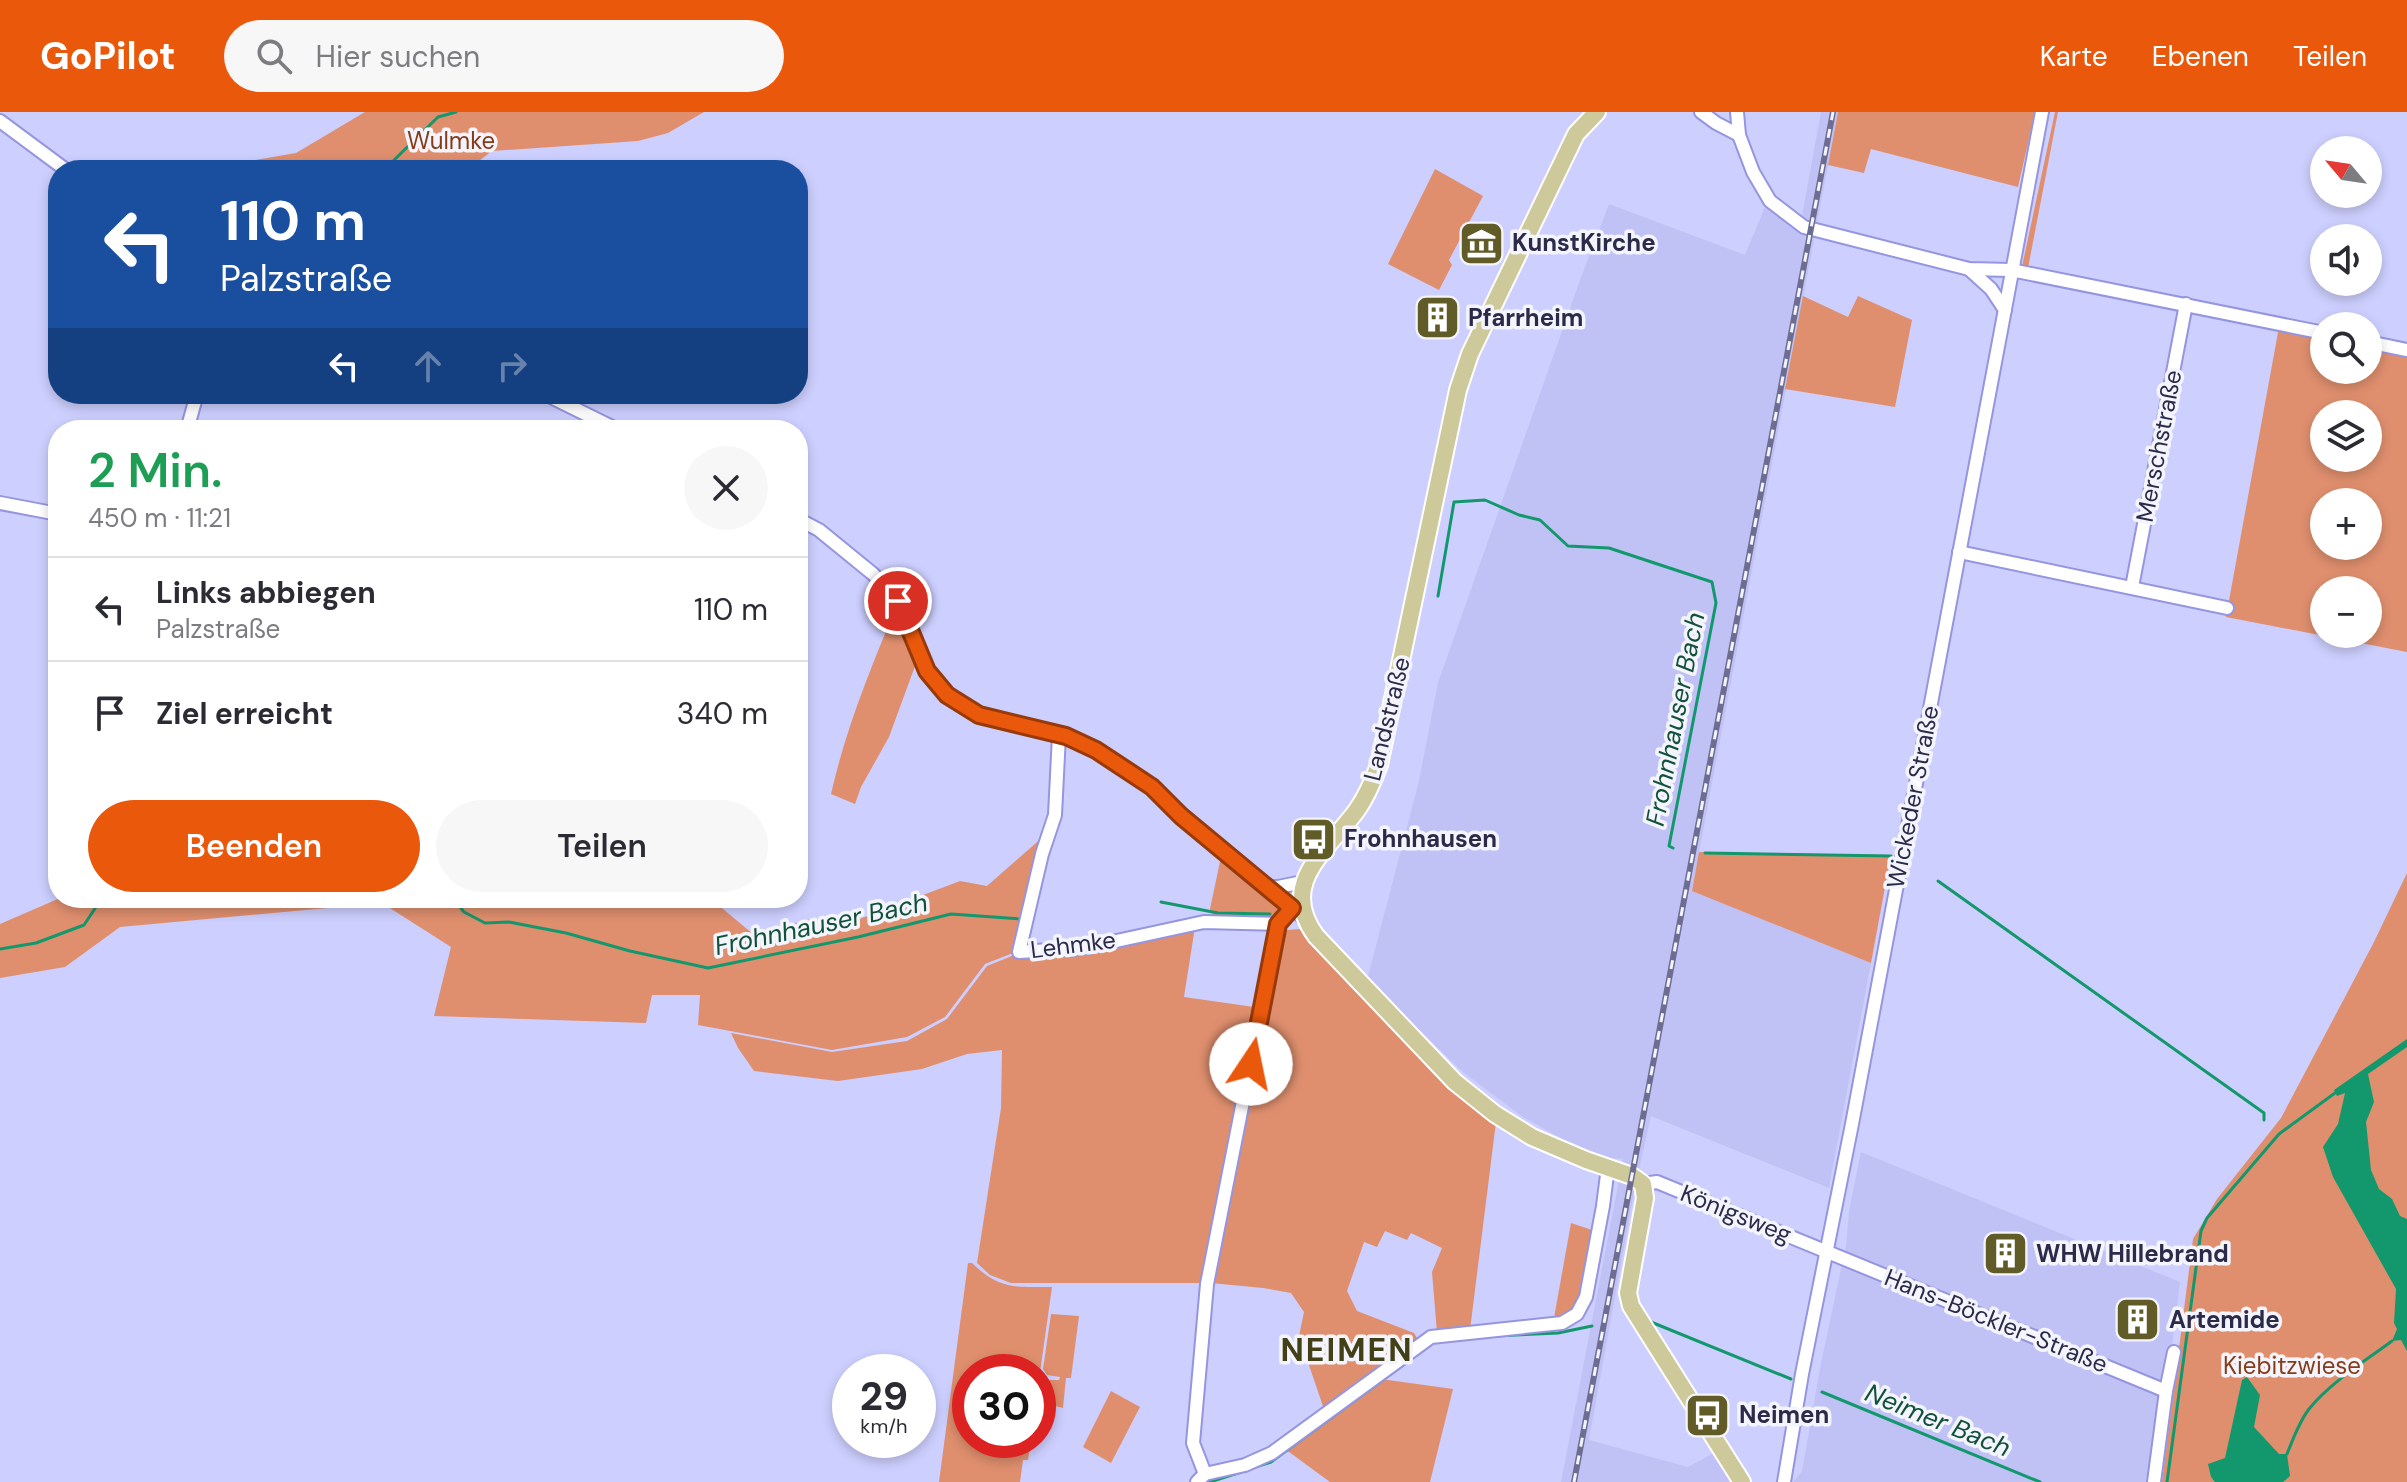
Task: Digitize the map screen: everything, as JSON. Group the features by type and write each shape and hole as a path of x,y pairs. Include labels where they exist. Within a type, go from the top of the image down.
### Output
{"main road":[{"name":"Landstraße","path":"1303,882 1365,799 1379,765 1458,390 1470,354 1576,134 1597,112"},
{"path":"1303,882 1298,914 1455,1082 1495,1114 1532,1137 1638,1180 1645,1198 1628,1293 1631,1306 1742,1482"}],"street":[{"path":"1701,112 1739,135"},
{"path":"1737,112 1739,135 1753,172 1770,201 1804,227 1969,269 2011,270 2310,330"},
{"name":"Wickeder Straße","path":"1784,1482 1802,1374 1908,855 1959,552 2042,112"},
{"path":"0,121 53,160"},
{"path":"1969,269 1991,289 2005,310"},
{"name":"Merschstraße","path":"2132,587 2186,304"},
{"path":"2382,345 2407,350"},
{"path":"565,404 598,420"},
{"path":"0,503 48,512"},
{"path":"808,524 830,538 873,574 898,601 927,671 947,695 979,715 1059,735 1096,750 1152,787 1181,816 1298,914 1278,924 1207,1284 1193,1443 1201,1478 1272,1453 1431,1337 1570,1320 1586,1297 1608,1167"},
{"path":"1959,552 2227,608"},
{"name":"Lehmke","path":"1059,735 1055,815 1042,854 1019,952 1084,948 1204,922 1278,924"},
{"path":"1268,887 1303,882"},
{"name":"Königsweg","path":"1638,1180 1657,1182 1827,1252"},
{"name":"Hans-Böckler-Straße","path":"1827,1252 2166,1391"},
{"path":"2154,1482 2174,1352"}],"shaded area":[{"path":"1821,112 1838,112 1692,890 1871,963 1829,1188 1651,1116 1634,1192 1589,1440 1688,1467 1714,1453 1731,1482 1561,1482 1623,1159 1606,1158 1564,1140 1523,1117 1463,1072 1367,980 1419,781 1438,683 1609,204 1745,255 1767,202 1799,232"},
{"path":"2407,1039 2407,1047 2368,1074 2374,1102 2366,1122 2371,1170 2379,1189 2392,1199 2400,1216 2407,1219 2407,1351 2401,1340 2392,1341 2397,1329 2394,1323 2396,1289 2333,1177 2323,1147 2338,1124 2345,1093 2337,1096 2334,1090"},
{"path":"1861,1152 2180,1282 2155,1482 1793,1482 1802,1471"},
{"path":"2247,1377 2260,1395 2254,1427 2279,1454 2287,1454 2290,1476 2283,1482 2215,1482 2211,1477 2208,1464 2225,1458 2242,1380"}],"green space":[{"name":"Wulmke","path":"365,112 704,112 668,133 638,141 492,151 480,160 256,160 296,153"},
{"path":"1838,112 2035,112 2018,187 1871,149 1864,173 1828,165"},
{"path":"2055,112 2058,112 2028,268 2310,326 2310,384 2382,384 2382,341 2407,346 2407,652 2382,647 2382,576 2310,576 2310,633 2226,617 2279,327 2020,276"},
{"path":"1435,169 1483,196 1449,260 1452,265 1439,290 1388,264"},
{"path":"1803,296 1848,317 1858,296 1912,320 1895,407 1785,389"},
{"path":"897,605 918,658 889,737 855,804 831,794 852,722"},
{"path":"1044,836 1018,951 985,964 945,1017 907,1037 832,1050 698,1025 700,995 652,995 646,1023 434,1016 451,947 390,908 722,908 753,934 811,919 849,923 960,881 987,886"},
{"path":"1222,852 1276,900 1279,909 1274,919 1215,921 1210,909"},
{"path":"1699,852 1891,855 1871,963 1692,891"},
{"name":"Kiebitzwiese","path":"2407,873 2407,1482 2162,1482 2193,1239 2217,1199 2281,1118"},
{"path":"48,903 48,908 327,908 120,927 65,967 0,978 0,924"},
{"path":"1195,927 1184,997 1261,1008 1206,1283 1011,1283 990,1275 977,1263 1001,1108 1002,1050 967,1054 922,1069 838,1081 754,1071 731,1033 832,1052 907,1041 947,1019 987,966 1019,953"},
{"path":"1302,929 1454,1090 1496,1122 1470,1330 1437,1333 1432,1272 1442,1248 1411,1233 1407,1240 1385,1231 1377,1247 1364,1242 1347,1291 1357,1311 1414,1333 1420,1343 1325,1412 1299,1336 1304,1312 1291,1293 1211,1283 1280,939 1287,930"},
{"path":"1571,1223 1595,1231 1580,1304 1568,1317 1554,1318"},
{"path":"968,1263 1009,1285 1052,1287 1043,1354 956,1354"},
{"path":"1051,1314 1079,1316 1071,1378 1066,1378 1063,1408 1056,1406 1056,1380 1060,1377 1056,1376 1056,1354 1045,1354"},
{"path":"1381,1379 1453,1389 1430,1482 1330,1482 1285,1449"},
{"path":"952,1384 952,1458 1028,1458 1023,1460 1020,1482 939,1482"},
{"path":"1111,1391 1140,1407 1111,1463 1083,1447"}],"waterway":[{"path":"394,160 438,117 456,112"},
{"name":"Frohnhauser Bach","path":"1438,596 1454,502 1485,500 1519,515 1540,520 1568,546 1609,548 1712,582 1716,603 1669,846 1673,848"},
{"name":"Frohnhauser Bach","path":"1705,853 1891,856"},
{"name":"Frohnhauser Bach","path":"1938,881 2264,1113 2264,1120"},
{"name":"Frohnhauser Bach","path":"1161,902 1218,913 1270,914"},
{"name":"Frohnhauser Bach","path":"0,949 36,943 84,925 95,908"},
{"name":"Frohnhauser Bach","path":"461,908 485,923 509,922 566,933 708,968 951,914 1020,919"},
{"path":"2167,1482 2201,1231 2207,1218 2279,1134 2335,1093"},
{"name":"Neimer Bach","path":"1651,1322 1791,1379"},
{"name":"Neimer Bach","path":"1495,1336 1558,1333 1592,1326"},
{"path":"2287,1454 2302,1419 2317,1399 2392,1341"},
{"name":"Neimer Bach","path":"1252,1468 1271,1462 1403,1365"},
{"name":"Neimer Bach","path":"1822,1392 2040,1482"},
{"name":"Neimer Bach","path":"1210,1482 1241,1472"}],"railway":[{"path":"1574,1482 1833,112"}],"place":[{"name":"KunstKirche","path":"1481,243"},
{"name":"Pfarrheim","path":"1437,318"},
{"name":"Frohnhausen","path":"1313,839"},
{"name":"WHW Hillebrand","path":"2005,1254"},
{"name":"Artemide","path":"2138,1320"},
{"name":"Neimen","path":"1708,1415"}],"district":[{"name":"NEIMEN","path":"1347,1350"}],"route":[{"path":"898,601 927,671 947,695 979,715 1066,736 1096,750 1152,787 1181,816 1292,908 1278,924 1251,1064"}]}
